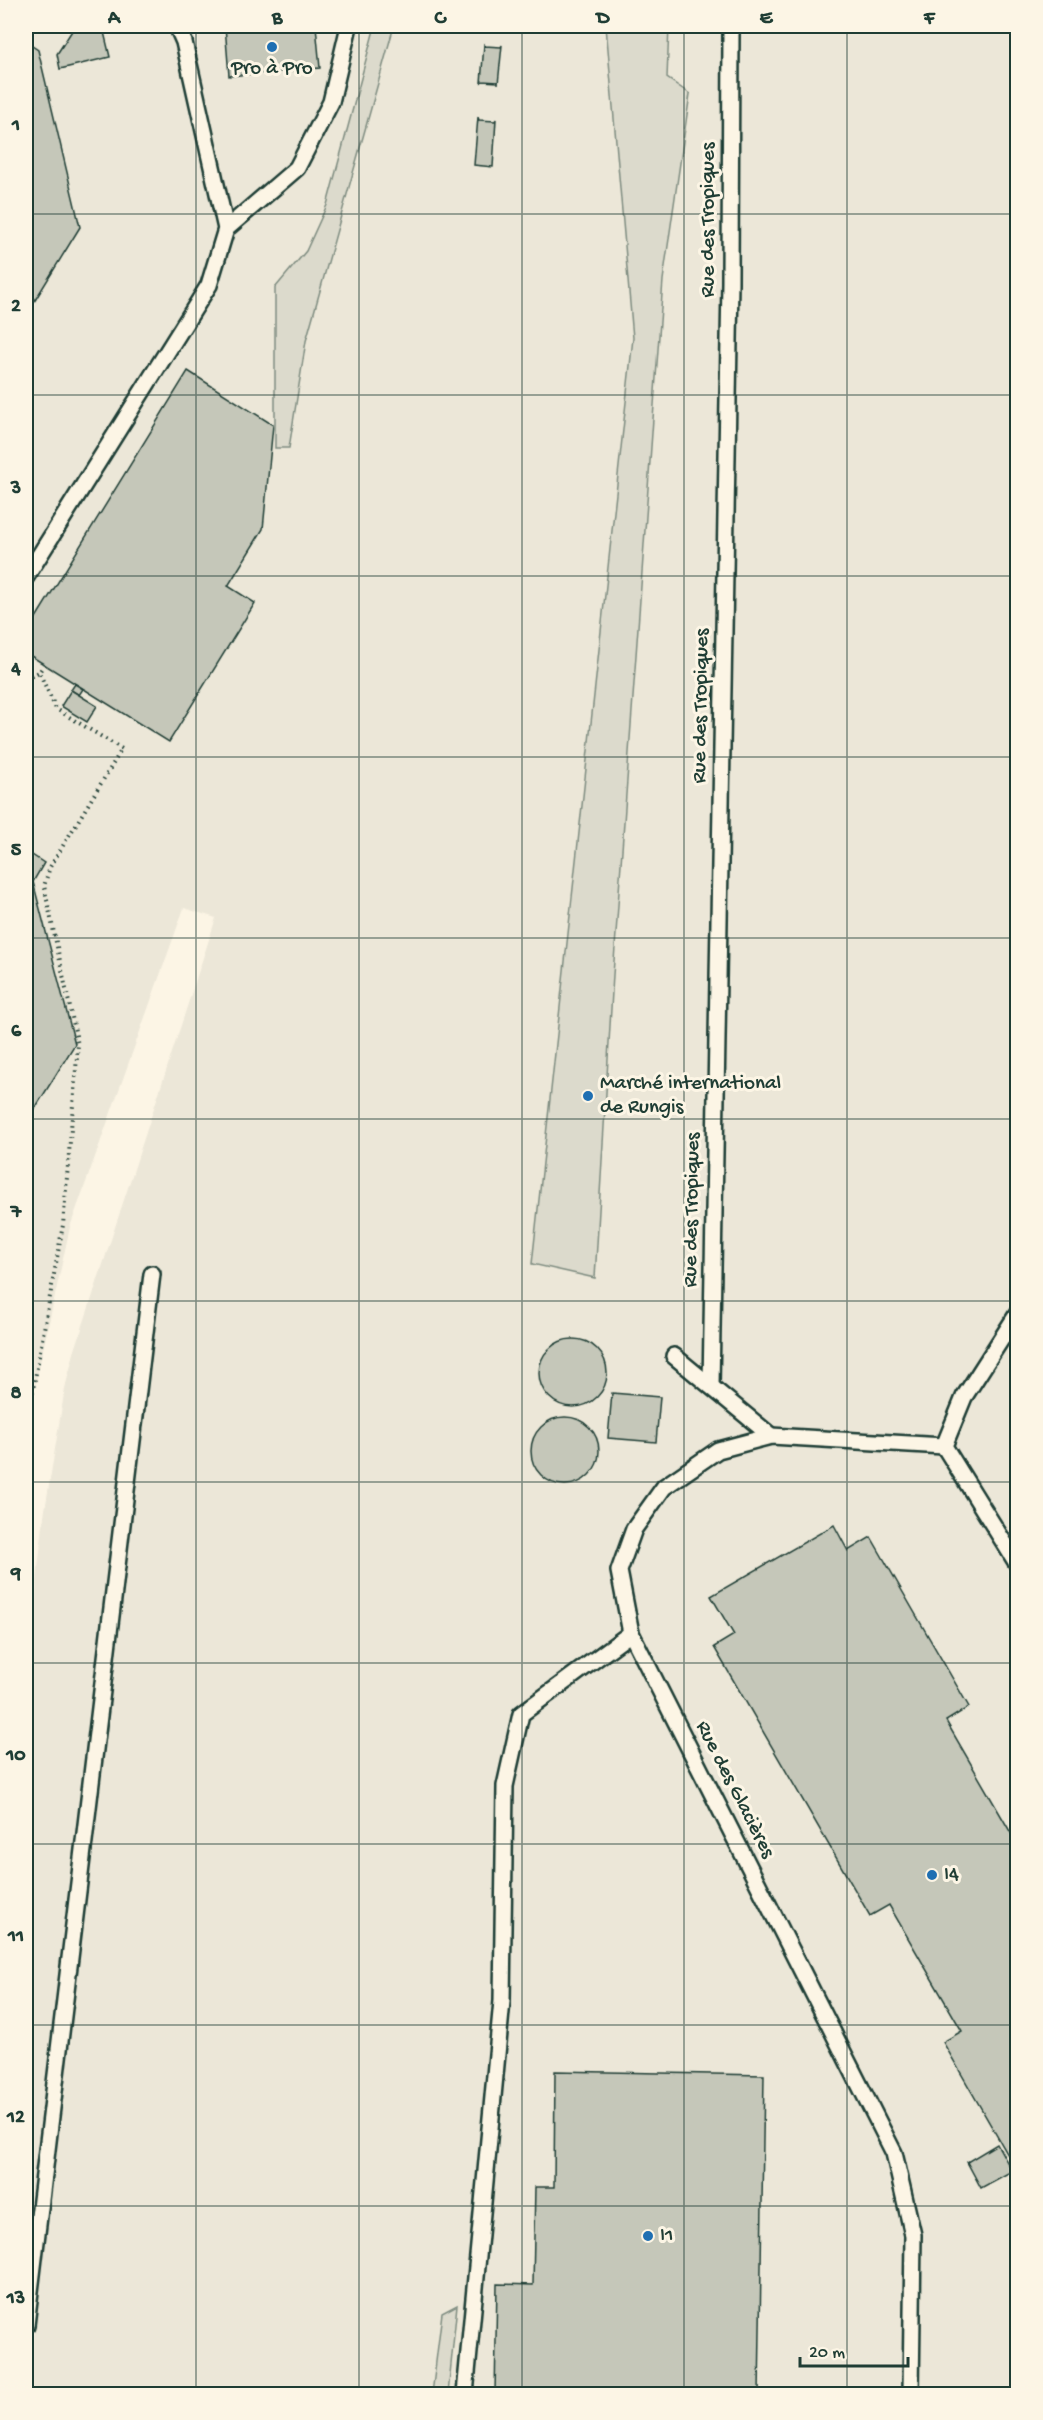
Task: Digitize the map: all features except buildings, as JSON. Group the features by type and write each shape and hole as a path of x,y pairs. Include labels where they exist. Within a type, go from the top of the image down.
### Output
{"lane":[{"path":"26,577 209,285 225,229 184,42 177,26"},
{"path":"225,229 297,168 331,102 349,26"},
{"name":"Rue des Tropiques","path":"711,1386 730,294 731,26"},
{"path":"26,2325 152,1274"},
{"path":"1017,1312 964,1397 944,1446 1017,1565"},
{"path":"674,1356 771,1436"},
{"name":"Rue des Glacières","path":"911,2394 913,2235 894,2153 631,1633 619,1571 634,1529 664,1487 718,1450 771,1436 944,1446"},
{"path":"465,2394 502,2001 507,1776 521,1714 631,1633"}],"path":[{"path":"26,673 31,676 39,672 44,664"},
{"path":"26,1428 63,1225 78,1045 44,886 50,867 122,749 56,709 39,672"}],"shaded area":[{"name":"Marché international de Rungis","path":"26,26 1017,26 1017,2394 26,2394 26,1674 44,1516 65,1388 74,1353 216,918 184,908 70,1227 26,1427"},
{"path":"375,26 394,26 306,341 289,448 275,448 275,288 306,251 327,205"},
{"path":"606,26 669,26 667,78 690,94 663,280 613,975 595,1278 532,1264 633,338"},
{"path":"457,2305 448,2394 432,2394 442,2313"}],"place":[{"name":"Pro à Pro","path":"272,47"},
{"name":"Marché international de Rungis","path":"588,1096"},
{"name":"I4","path":"932,1875"},
{"name":"I1","path":"648,2236"}]}
